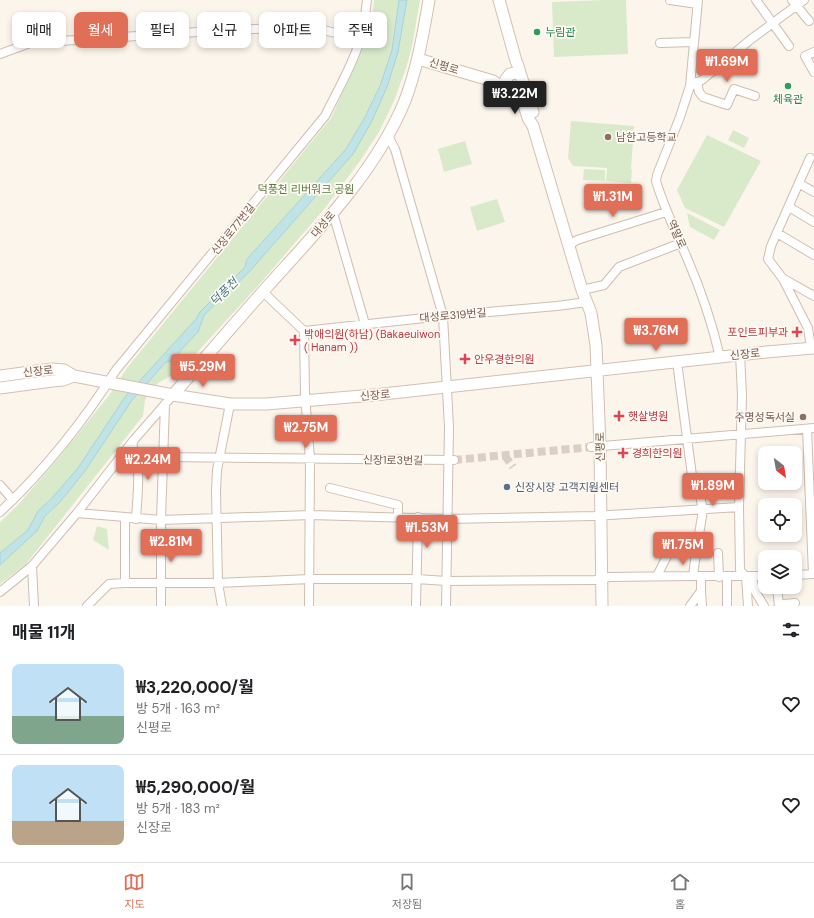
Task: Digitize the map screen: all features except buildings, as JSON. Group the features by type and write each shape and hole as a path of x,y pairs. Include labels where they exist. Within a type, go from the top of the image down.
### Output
{"street":[{"name":"신장로77번길","path":"366,12 367,0"},
{"name":"대성로","path":"173,395 333,213 370,164 388,136 404,103 418,59 429,0"},
{"name":"신평로","path":"418,59 493,81 499,86 514,80 519,66 516,61 499,0"},
{"path":"670,0 698,2"},
{"path":"756,0 774,23 789,46"},
{"path":"690,86 698,82 774,23 794,3 804,0"},
{"name":"역말로","path":"698,2 690,86 656,180 666,212 681,243 707,310 720,357"},
{"path":"794,3 809,20"},
{"path":"0,54 30,43 229,30 311,27 334,32"},
{"path":"660,43 694,42"},
{"name":"신장로77번길","path":"0,512 54,457 66,438 111,383 116,370 325,116 343,82 356,48"},
{"path":"814,52 805,56 814,72"},
{"name":"신평로","path":"514,80 534,116 533,126 568,246 591,313 595,334 597,371 595,446 601,516 602,606"},
{"path":"698,82 699,92 703,97 727,105 734,89 755,96"},
{"path":"388,136 395,149 442,316 451,461 447,519 446,606"},
{"path":"810,158 800,184 771,246 768,259 783,279 808,328 812,348"},
{"path":"800,184 814,192"},
{"path":"789,207 814,222"},
{"path":"568,246 577,240 666,212"},
{"path":"333,213 365,324"},
{"path":"777,233 814,255"},
{"path":"582,290 604,285 619,267 681,243"},
{"path":"783,279 814,296"},
{"path":"263,292 304,331 306,401 310,459 309,606"},
{"name":"대성로319번길","path":"304,331 586,302"},
{"name":"신장로","path":"0,376 52,369 64,370 74,376 173,395 230,404 266,404 446,388 740,354 812,348"},
{"path":"740,354 742,395 739,507 740,570 749,577 764,606"},
{"path":"677,362 686,440 693,483 699,492 704,510 696,553 697,576 701,592 702,606"},
{"name":"신장로","path":"0,388 52,380 63,380 74,376"},
{"path":"0,592 32,566 77,513 133,441 173,395"},
{"path":"161,606 161,520 165,404"},
{"path":"222,606 218,583 216,491 220,458 230,404"},
{"path":"595,446 686,440 741,433 810,428 813,574 802,575"},
{"path":"133,441 132,449 138,462 136,519"},
{"name":"신장1로3번길","path":"163,457 451,461"},
{"path":"0,485 13,500"},
{"path":"330,488 398,505 398,517"},
{"path":"77,513 161,520 310,515 447,519 601,516 739,507"},
{"path":"416,606 418,517"},
{"path":"125,583 126,518"},
{"path":"656,576 674,542"},
{"path":"718,553 728,606"},
{"path":"32,566 34,606"},
{"path":"87,606 110,584 125,583 218,583 310,579 446,581 595,580 602,578 656,576 758,576"},
{"path":"748,606 749,577"},
{"path":"690,606 701,592"},
{"path":"778,594 779,606"},
{"path":"782,606 783,604 795,603"}],"green space":[{"name":"덕풍천 리버워크 공원","path":"374,0 420,0 412,47 406,68 394,101 379,132 360,161 325,208 257,287 181,370 158,383 145,400 143,416 26,564 0,584 0,522 17,506 57,460 110,394 127,368 331,118 363,48 387,48 387,12 373,12"},
{"path":"626,0 628,54 554,57 552,2"},
{"path":"571,121 634,126 631,183 606,181 607,168 573,166 568,158"},
{"path":"733,130 749,138 744,148 728,140"},
{"path":"707,135 761,161 724,227 685,208 677,190"},
{"path":"465,141 472,164 444,172 438,149"},
{"path":"584,169 605,170 605,181 583,180"},
{"path":"497,199 505,222 477,231 470,207"},
{"path":"687,213 720,230 714,240 690,227"},
{"path":"97,526 107,529 109,550 93,540"}],"water":[{"name":"덕풍천","path":"399,0 407,0 398,52 387,87 372,121 353,154 249,272 204,315 198,332 180,351 178,358 166,362 132,400 85,471 60,502 45,516 37,531 0,565 0,553 28,530 38,511 52,498 78,468 125,397 196,319 200,312 245,267 247,259 346,149 364,119 380,86 392,50"}],"tunnel":[{"path":"454,460 591,447"},
{"path":"505,456 513,467"}],"place":[{"name":"누림관","path":"537,32"},
{"name":"체육관","path":"788,86"},
{"name":"남한고등학교","path":"608,137"},
{"name":"포인트피부과","path":"797,332"},
{"name":"박애의원(하남) (Bakaeuiwon ( Hanam ))","path":"295,340"},
{"name":"안우경한의원","path":"465,359"},
{"name":"햇살병원","path":"619,416"},
{"name":"주명성독서실","path":"803,417"},
{"name":"경희한의원","path":"623,453"},
{"name":"신장시장 고객지원센터","path":"507,487"}]}
